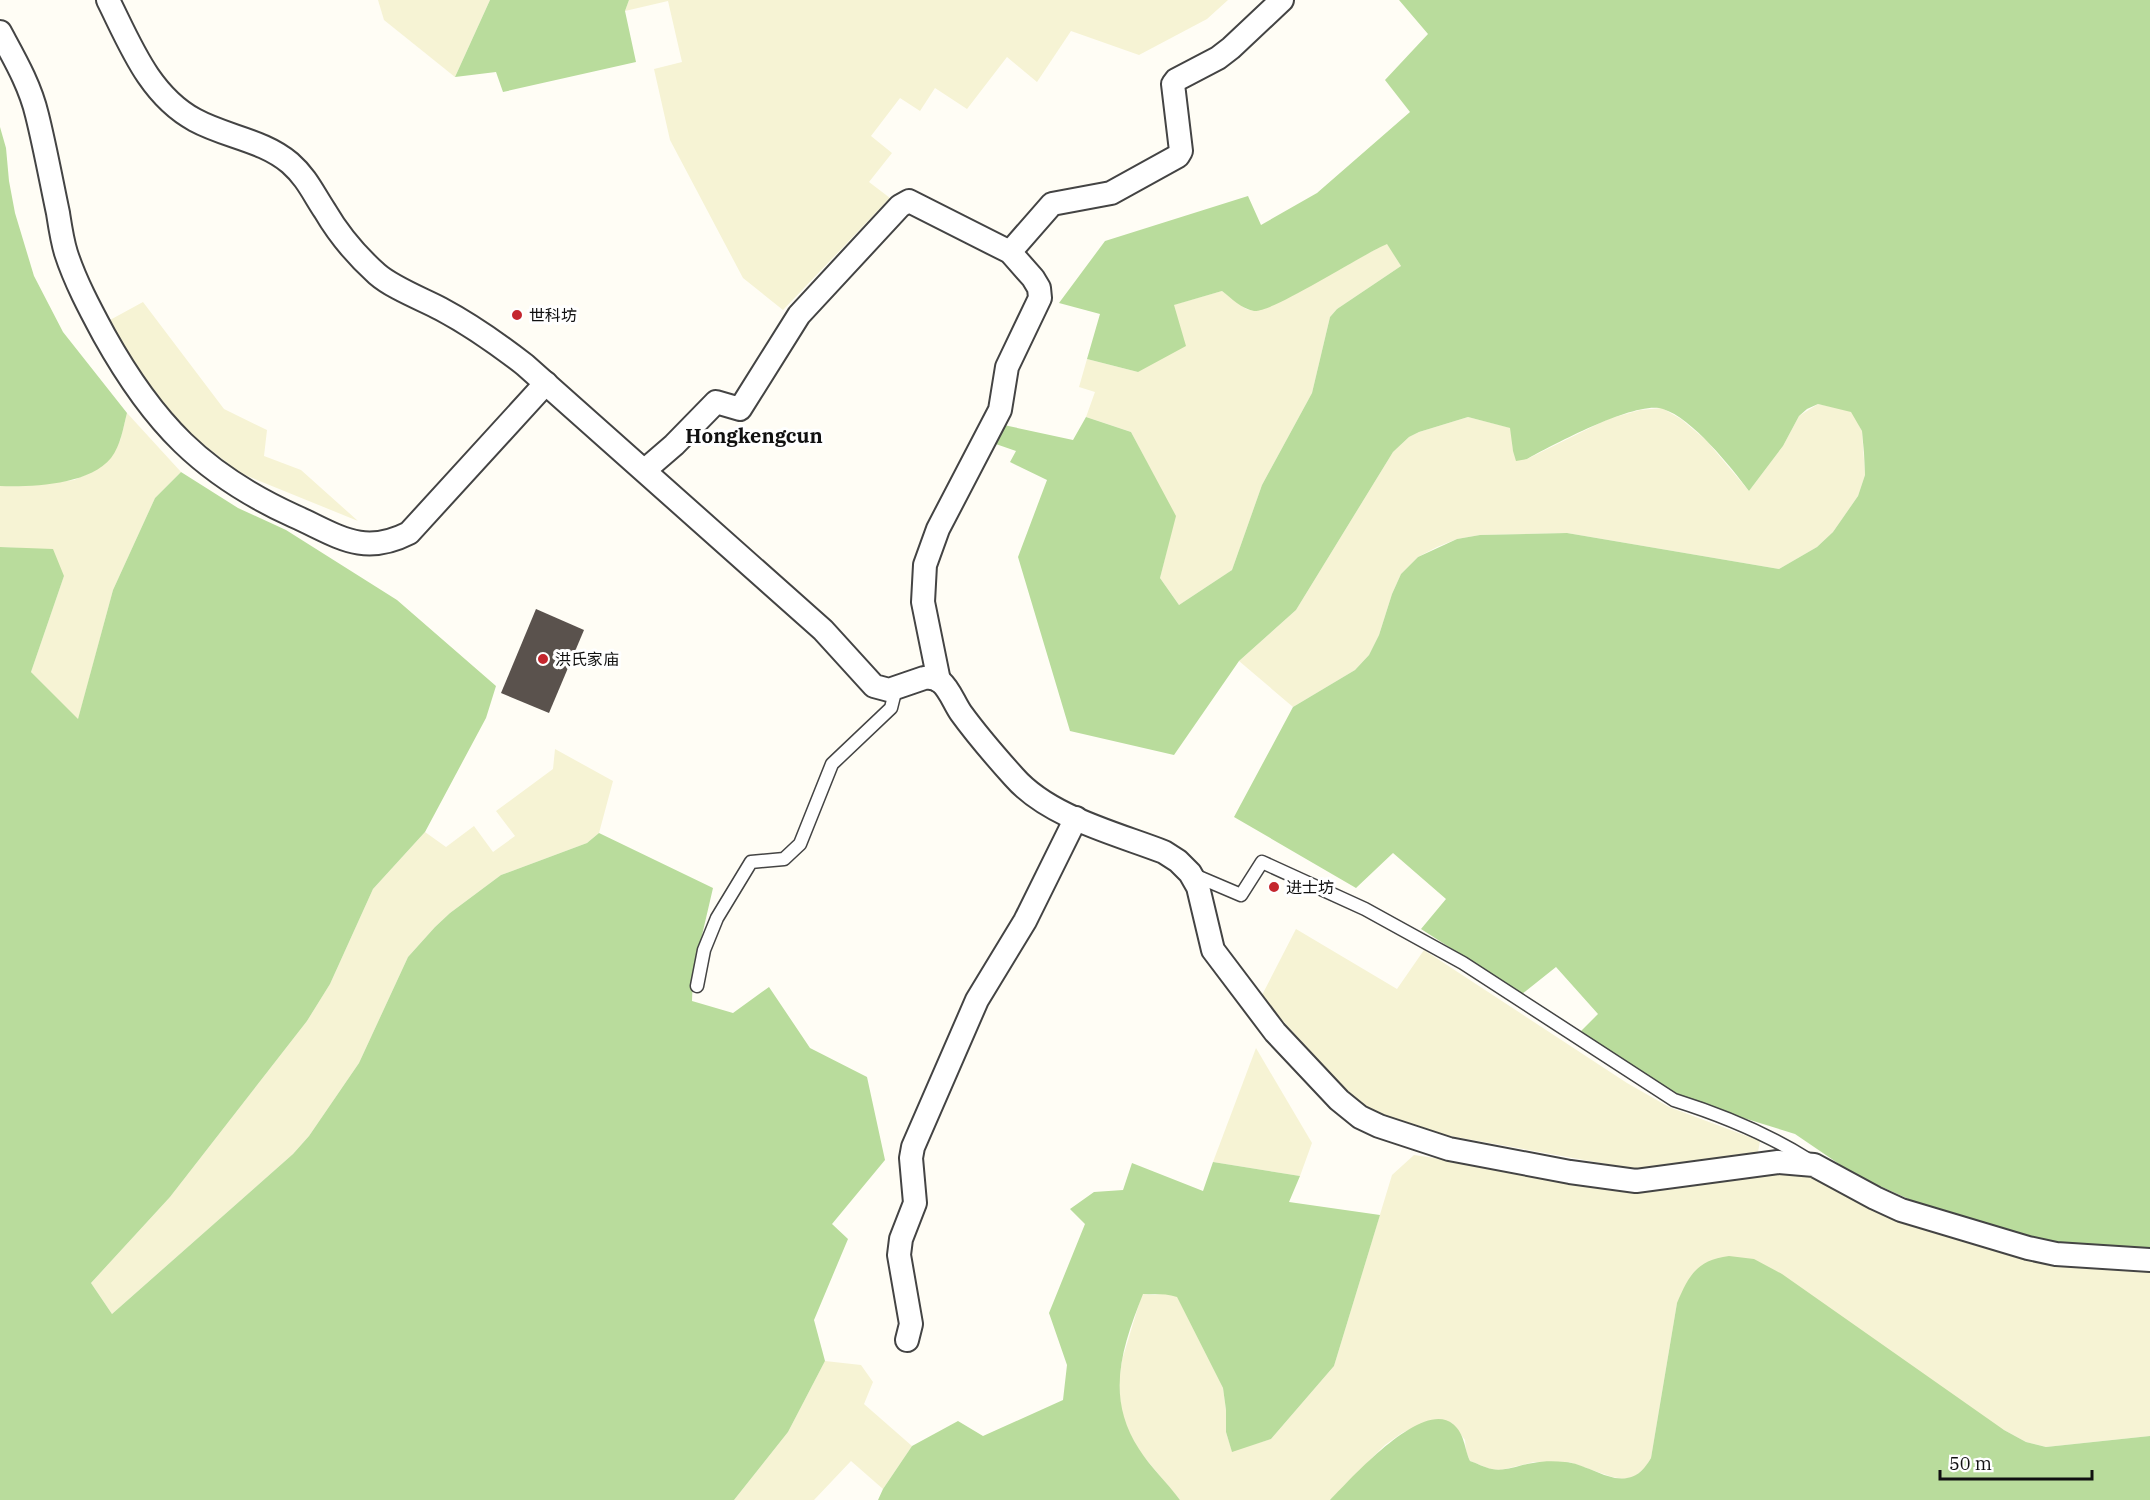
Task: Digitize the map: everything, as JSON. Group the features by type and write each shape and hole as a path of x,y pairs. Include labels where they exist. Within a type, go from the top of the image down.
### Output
{"street":[{"path":"108,0 140,65 179,109 196,121 268,148 289,163 312,187 323,208 351,248 380,277 483,333 525,364 823,630 874,686 883,689 896,688 929,677 939,681 947,689 961,712 1030,793 1057,811 1164,852 1178,861 1190,873 1198,887 1213,950 1275,1032 1311,1072 1354,1112 1379,1126 1449,1149 1570,1172 1636,1181 1778,1162 1818,1166 1901,1210 2028,1248 2056,1254 2150,1260"},
{"path":"1010,252 1052,204 1111,193 1178,156 1181,151 1173,84 1176,80 1218,58 1231,48 1282,0"},
{"path":"0,32 18,64 37,112 66,252 95,319 146,402 163,423 202,461 240,489 346,540 370,545 392,542 409,533 546,383"},
{"path":"645,470 674,445 716,402 740,409 799,315 900,206 909,201 1010,252 1033,278 1039,288 1040,298 1007,367 1000,411 938,529 925,565 923,602 939,681"},
{"path":"907,1340 911,1324 899,1255 902,1239 915,1203 911,1158 913,1147 977,1000 1025,921 1076,818"}],"lane":[{"path":"697,986 704,950 717,918 751,862 784,859 800,844 832,764 891,708 896,688"},
{"path":"1190,873 1241,895 1262,862 1314,885 1395,925 1463,963 1674,1100 1757,1130 1818,1166"}],"shaded area":[{"path":"378,0 490,0 455,77 384,20"},
{"path":"629,0 1228,0 1207,19 1139,55 1071,31 1037,82 1007,57 967,109 935,88 920,111 900,98 871,136 892,153 869,182 890,198 783,310 743,278 670,140 654,69 682,62 668,1 625,11"},
{"path":"1387,243 1401,266 1337,309 1330,317 1312,393 1262,485 1232,570 1179,605 1160,578 1175,516 1131,432 1086,417 1095,392 1079,387 1087,359 1138,372 1173,305 1222,291 1246,309 1256,311 1277,303"},
{"path":"143,302 224,409 267,430 264,456 301,470 358,521 240,473 198,440 163,407 121,343 110,320"},
{"path":"1818,404 1852,411 1862,431 1865,475 1858,496 1833,532 1817,547 1779,569 1567,533 1480,535 1457,539 1418,557 1401,574 1379,635 1369,655 1355,670 1293,707 1239,661 1296,610 1393,452 1409,437 1419,432 1468,417 1511,428 1513,451 1527,459 1608,419 1640,410 1662,408 1681,419 1706,440 1749,491 1783,446 1799,416"},
{"path":"127,413 181,472 155,498 113,590 78,720 31,672 64,576 22,548 0,547 0,486 74,480 94,471 120,441"},
{"path":"555,749 613,781 599,833 587,843 501,875 435,927 408,957 359,1063 309,1136 293,1154 112,1314 91,1283 170,1197 307,1021 330,984 373,889 425,832 446,847 474,826 493,852 515,836 496,811 553,769"},
{"path":"1296,929 1397,989 1424,950 1627,1083 1669,1107 1760,1141 1758,1152 1657,1173 1411,1129 1374,1112 1348,1092 1261,997"},
{"path":"1256,1048 1312,1143 1300,1176 1213,1162"},
{"path":"1414,1155 1636,1187 1778,1168 1814,1171 1872,1203 2150,1266 2150,1436 2046,1447 2026,1442 2004,1430 1677,1303 1651,1458 1645,1468 1635,1476 1624,1479 1612,1477 1569,1462 1534,1462 1501,1470 1490,1469 1470,1461 1465,1440 1452,1423 1421,1424 1385,1445 1330,1500 1180,1500 1140,1452 1121,1412 1119,1381 1122,1360 1142,1294 1165,1293 1177,1296 1223,1388 1226,1432 1232,1451 1271,1439 1334,1366 1392,1175"},
{"path":"825,1361 861,1365 873,1382 864,1404 912,1446 883,1489 851,1461 814,1500 734,1500 788,1432"}],"green space":[{"path":"490,0 629,0 625,11 636,62 503,92 496,72 455,77"},
{"path":"1399,0 2150,0 2150,1252 2057,1246 1942,1214 1873,1183 1842,1166 1795,1134 1682,1099 1661,1090 1581,1031 1598,1014 1556,967 1522,994 1421,929 1446,899 1393,853 1356,888 1234,817 1293,707 1355,670 1369,655 1379,635 1401,574 1418,557 1457,539 1480,535 1567,533 1779,569 1817,547 1833,532 1858,496 1865,475 1864,453 1862,431 1851,412 1818,404 1807,409 1799,416 1783,446 1749,491 1722,457 1698,433 1686,422 1663,409 1650,408 1615,417 1527,459 1516,461 1510,428 1468,417 1419,432 1409,437 1393,452 1296,610 1239,661 1174,755 1070,731 1018,557 1047,480 1010,462 1016,451 990,442 999,424 1073,440 1086,417 1131,432 1176,516 1160,578 1179,605 1232,570 1262,485 1312,393 1330,317 1337,309 1401,266 1387,244 1264,309 1254,311 1245,308 1222,291 1174,305 1186,346 1138,372 1087,359 1100,314 1059,303 1105,241 1248,196 1261,225 1317,193 1410,112 1385,80 1428,34"},
{"path":"0,127 6,148 15,213 34,276 63,332 127,413 114,453 101,467 75,479 44,485 0,486"},
{"path":"181,472 238,508 286,530 397,600 496,686 486,718 425,832 373,889 330,984 307,1021 170,1197 91,1283 112,1314 293,1154 309,1136 359,1063 408,957 450,913 501,875 587,843 599,833 713,888 693,974 692,1001 733,1013 769,987 810,1048 867,1077 885,1160 832,1224 848,1239 814,1320 825,1361 788,1432 734,1500 0,1500 0,547 53,549 64,576 31,672 78,719 113,590 155,498"},
{"path":"1213,1162 1300,1176 1289,1202 1380,1215 1334,1366 1271,1439 1232,1452 1226,1432 1223,1388 1177,1297 1143,1294 1129,1333 1120,1372 1122,1410 1139,1449 1180,1500 878,1500 912,1446 958,1421 983,1436 1063,1400 1067,1365 1049,1313 1085,1224 1070,1209 1094,1192 1123,1190 1132,1163 1203,1191"},
{"path":"1729,1256 1754,1259 1782,1274 2004,1430 2026,1442 2046,1447 2150,1436 2150,1500 1330,1500 1370,1460 1406,1431 1424,1422 1440,1419 1457,1428 1470,1461 1489,1468 1502,1470 1537,1462 1557,1461 1580,1465 1620,1479 1638,1473 1651,1458 1677,1303 1696,1270 1709,1261"}],"building":[{"name":"洪氏家庙","path":"536,609 584,630 549,713 501,693"}],"place":[{"name":"世科坊","path":"517,315"},
{"name":"洪氏家庙","path":"543,659"},
{"name":"进士坊","path":"1274,887"}],"district":[{"name":"Hongkengcun","path":"754,436"}]}
